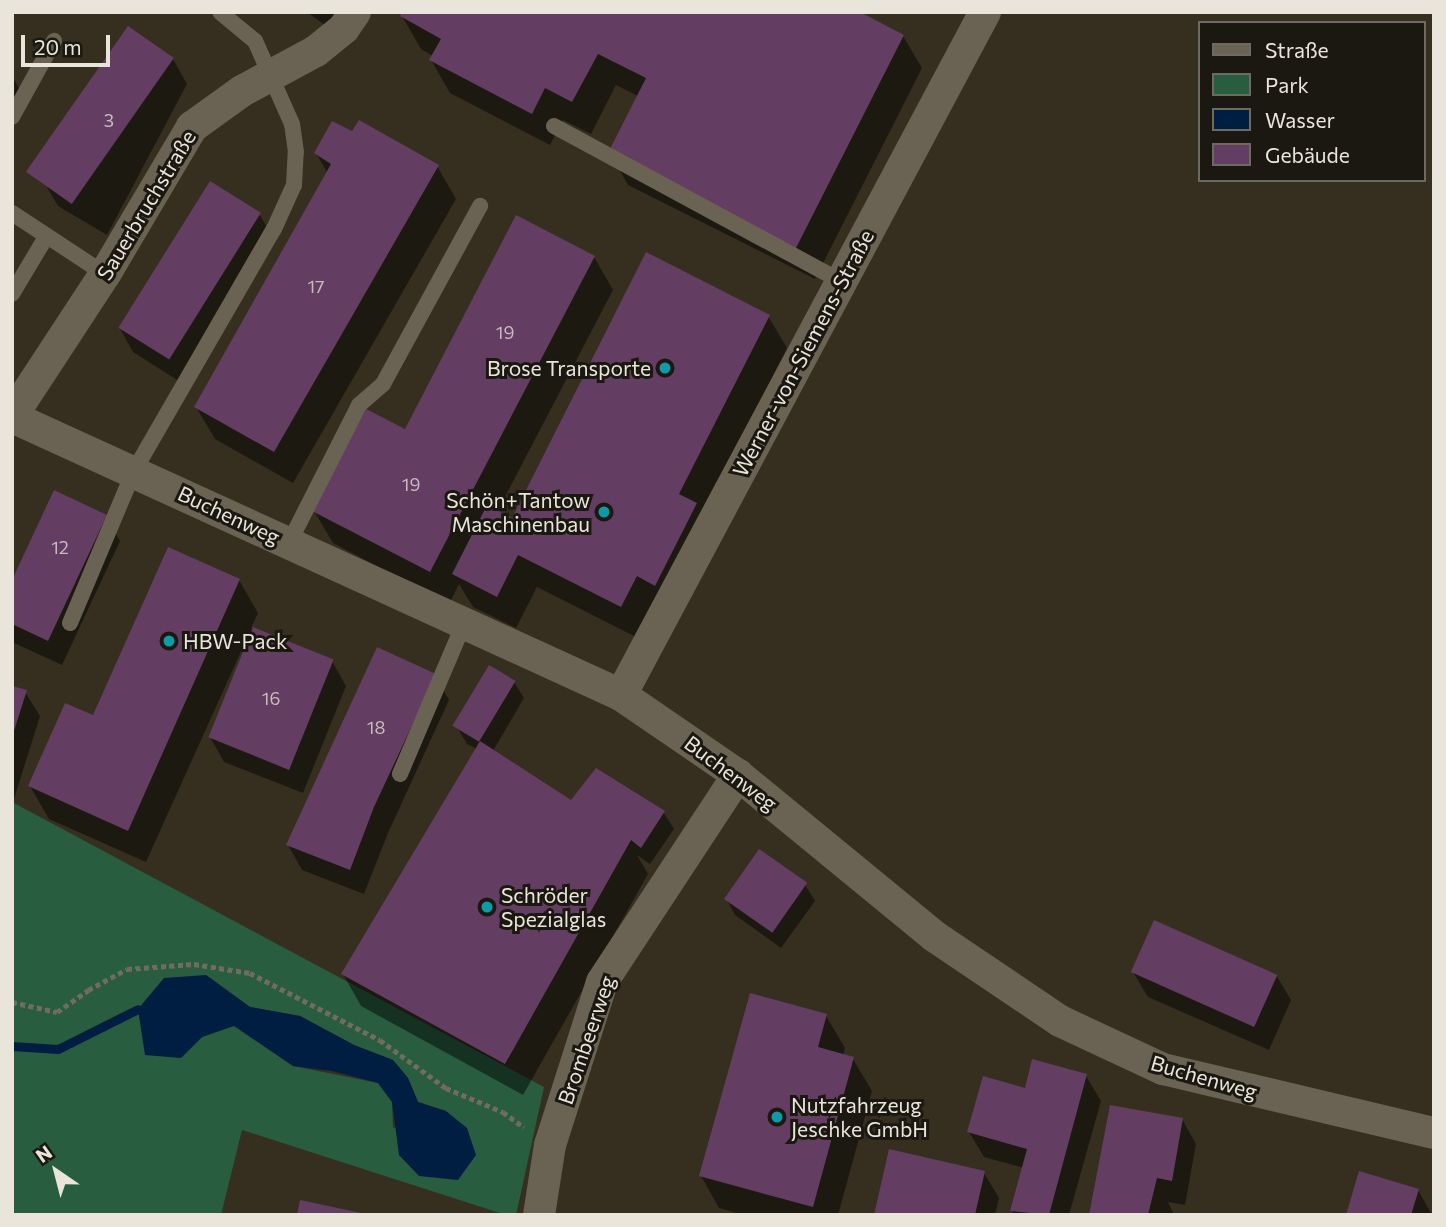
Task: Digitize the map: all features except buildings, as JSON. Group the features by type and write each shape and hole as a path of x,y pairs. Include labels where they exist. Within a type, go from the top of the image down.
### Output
{"street":[{"name":"Sauerbruchstraße","path":"12,417 105,274 192,127 269,77 316,51 344,28 355,12"},
{"name":"Werner-von-Siemens-Straße","path":"621,695 985,12"},
{"name":"Buchenweg","path":"12,417 621,695 738,775 934,936 1060,1021 1163,1069 1434,1133"},
{"name":"Brombeerweg","path":"539,1215 550,1145 602,982 738,775"}],"lane":[{"path":"70,623 134,471 274,229 294,185 296,152 292,124 255,41 220,12"},
{"path":"12,117 54,41"},
{"path":"554,126 841,281"},
{"path":"289,542 359,405 383,384 480,206"},
{"path":"12,213 105,274"},
{"path":"12,294 46,237"},
{"path":"400,774 464,622"}],"path":[{"path":"12,1002 57,1012 88,990 127,969 194,964 250,972 380,1040 446,1087 503,1112 550,1145"}],"green space":[{"path":"12,802 544,1087 516,1215 506,1215 242,1130 221,1215 12,1215","holes":["206,975 250,1007 300,1016 354,1045 393,1060 408,1078 418,1102 446,1111 393,1128 392,1102 378,1083 293,1066 234,1025 202,1037 181,1058"]}],"water":[{"path":"206,975 250,1007 300,1016 354,1045 393,1060 408,1078 418,1102 446,1111 467,1128 476,1155 458,1180 419,1176 399,1155 392,1102 378,1083 332,1071 293,1066 234,1026 202,1037 181,1058 145,1055 138,1009 164,978"}],"waterway":[{"path":"12,1046 58,1049 138,1009"}],"place":[{"name":"Brose Transporte","path":"665,368"},
{"name":"Schön+Tantow Maschinenbau","path":"604,512"},
{"name":"HBW-Pack","path":"169,641"},
{"name":"Schröder Spezialglas","path":"487,907"},
{"name":"Nutzfahrzeug Jeschke GmbH","path":"777,1117"}]}
